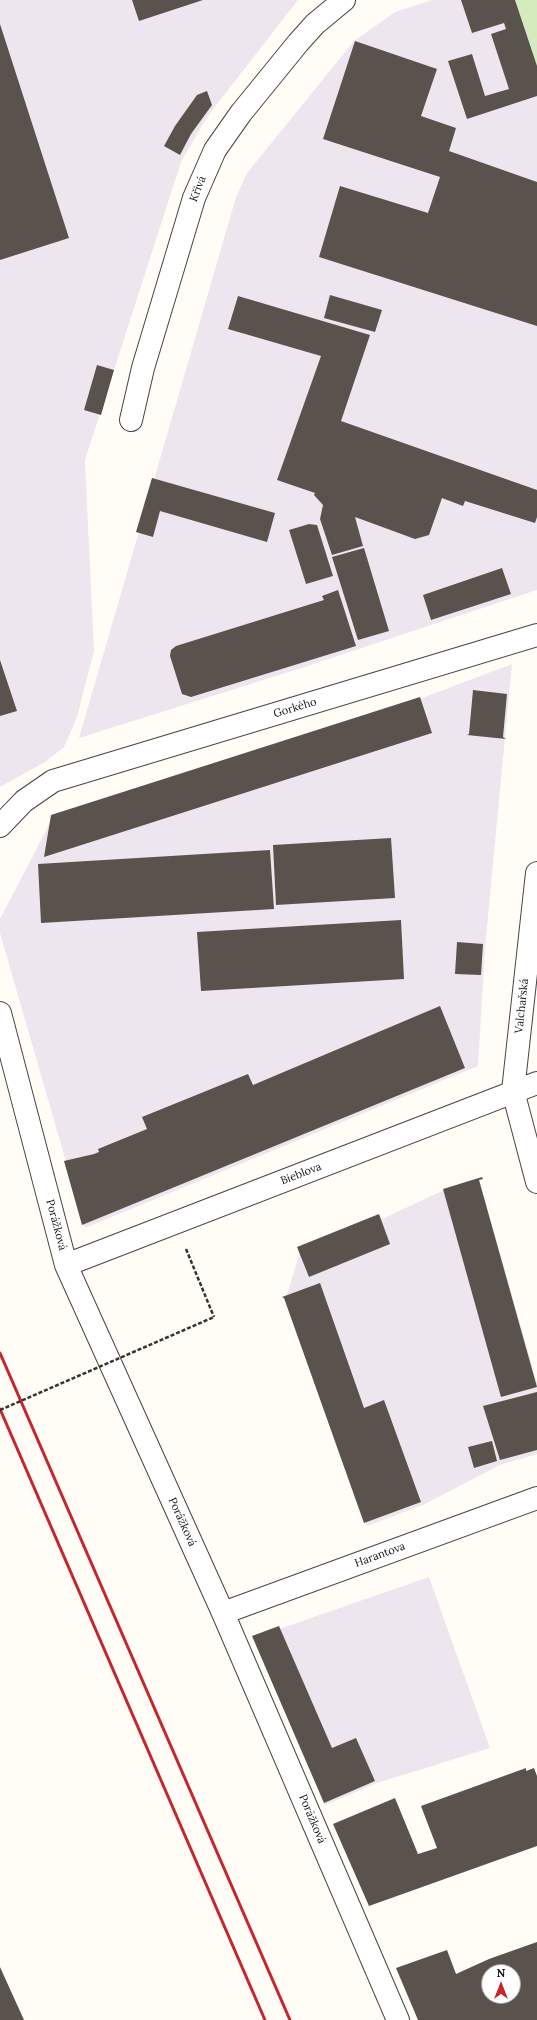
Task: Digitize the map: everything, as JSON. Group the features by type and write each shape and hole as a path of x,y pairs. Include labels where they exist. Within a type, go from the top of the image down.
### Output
{"street":[{"name":"Křivá","path":"131,420 143,368 194,198 216,150 240,113 315,24 344,0"},
{"name":"Gorkého","path":"0,826 24,800 53,781 537,635"},
{"name":"Valchařská","path":"513,1091 537,873"},
{"name":"Porážková","path":"0,1013 66,1264 224,1613 398,2020"},
{"name":"Bieblova","path":"66,1264 537,1083"},
{"path":"513,1091 537,1182"},
{"name":"Harantova","path":"224,1613 537,1498"}],"path":[{"path":"0,1410 214,1317 174,1223"}],"shaded area":[{"path":"0,0 298,0 207,117 181,162 85,460 94,651 77,717 64,747 45,762 0,787"},
{"path":"432,0 514,0 537,71 537,590 295,670 79,738 236,197 247,173 354,41 395,12"},
{"path":"512,664 485,948 478,1066 85,1228 0,933 0,919 53,817 422,698"},
{"path":"479,1180 537,1383 537,1454 500,1465 423,1505 367,1526 285,1301 300,1252 382,1219 444,1190"},
{"path":"429,1577 490,1748 377,1783 325,1805 254,1640 282,1628"}],"green space":[{"path":"513,0 537,0 537,71"}],"building":[{"path":"132,0 203,0 139,21"},
{"path":"461,0 515,0 537,66 537,96 467,119 448,61 472,54 485,96 509,89 491,34 506,29 504,23 472,33"},
{"path":"0,24 69,238 0,260"},
{"path":"355,41 437,69 421,116 456,128 449,151 537,182 537,326 319,257 340,186 428,213 440,177 323,139"},
{"path":"207,91 212,105 191,134 180,155 164,146 175,126 197,95"},
{"path":"330,295 382,310 375,332 324,318"},
{"path":"238,296 370,335 341,421 537,490 537,517 535,523 465,501 463,506 442,498 429,535 415,539 355,517 363,546 332,555 320,519 323,505 314,495 315,493 277,480 321,356 228,329"},
{"path":"97,365 114,370 101,415 84,410"},
{"path":"152,478 275,513 267,542 160,511 153,537 136,532"},
{"path":"309,524 317,525 333,576 306,584 289,530"},
{"path":"364,548 389,631 358,640 332,557"},
{"path":"502,568 511,594 431,620 423,595"},
{"path":"338,590 356,646 191,697 182,694 170,656 171,650 176,646 324,600 322,596"},
{"path":"0,660 17,711 0,716"},
{"path":"473,690 507,694 503,737 506,739 467,735 469,734"},
{"path":"420,697 432,733 44,857 51,815"},
{"path":"391,838 395,898 276,905 273,845"},
{"path":"270,850 274,909 41,923 38,864"},
{"path":"401,920 404,979 201,991 197,932"},
{"path":"457,942 483,944 481,975 455,974"},
{"path":"440,1006 465,1068 82,1225 64,1161 94,1154 99,1152 98,1149 147,1129 142,1117 248,1074 253,1085"},
{"path":"482,1177 483,1179 479,1180 537,1387 501,1397 443,1189"},
{"path":"379,1214 390,1244 309,1277 297,1247"},
{"path":"320,1283 364,1408 384,1400 421,1502 364,1523 284,1298 282,1297"},
{"path":"537,1392 537,1450 500,1460 483,1406"},
{"path":"492,1441 497,1461 474,1468 468,1447"},
{"path":"279,1626 332,1748 356,1738 375,1781 324,1803 252,1636"},
{"path":"526,1768 526,1771 534,1768 537,1776 537,1846 369,1906 333,1824 395,1798 418,1854 437,1848 421,1806"},
{"path":"537,1942 537,2020 418,2020 396,1968 447,1950 456,1974 489,1959"},
{"path":"0,1967 24,2020 0,2020"}],"railway":[{"path":"0,1353 290,2020"},
{"path":"0,1409 265,2020"}]}
